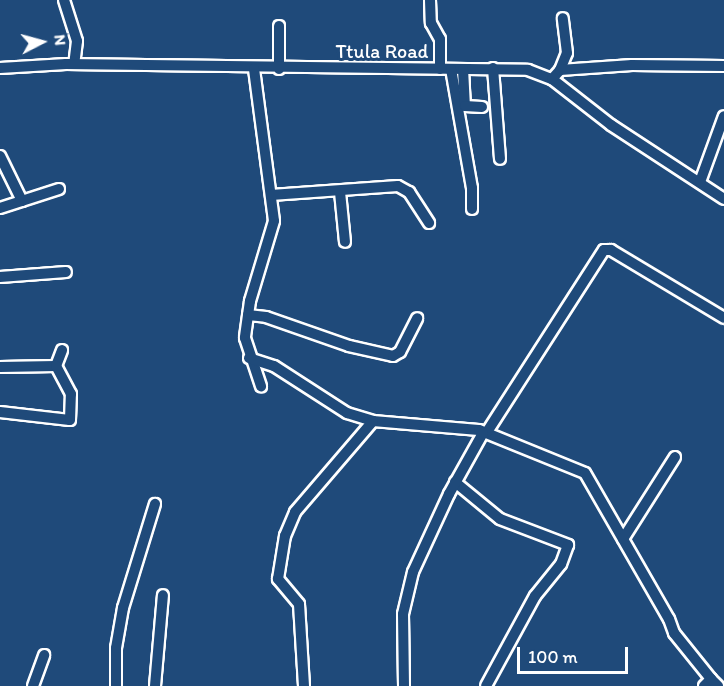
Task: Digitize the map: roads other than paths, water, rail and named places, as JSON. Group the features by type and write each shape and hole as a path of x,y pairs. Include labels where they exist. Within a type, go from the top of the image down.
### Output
{"street":[{"path":"64,0 77,41 74,64"},
{"path":"430,0 431,23 440,39 472,188 472,209"},
{"path":"552,79 560,70 567,53 563,18"},
{"path":"279,26 279,69"},
{"name":"Ttula Road","path":"0,68 74,64 254,69 493,68 528,70 552,79 611,125 724,199"},
{"path":"560,70 632,65 724,66"},
{"path":"493,68 500,159"},
{"path":"254,69 271,195 272,234 248,315 245,338 249,358 261,386"},
{"path":"463,69 465,106 482,107"},
{"path":"700,182 724,116"},
{"path":"0,156 22,201"},
{"path":"271,195 340,192 398,186 409,192 429,224"},
{"path":"0,208 59,189"},
{"path":"340,192 345,242"},
{"path":"404,686 403,614 413,572 455,482 604,250 612,250 724,318"},
{"path":"0,276 66,272"},
{"path":"248,315 275,320 349,346 393,356 400,352 417,318"},
{"path":"0,412 70,420 71,394 56,366 62,350"},
{"path":"249,358 274,366 347,413 373,421 479,430 585,473 674,633 711,684"},
{"path":"0,367 56,366"},
{"path":"304,686 299,604 278,579 285,536 295,512 373,421"},
{"path":"623,539 675,457"},
{"path":"455,482 500,519 568,545 561,564 535,596 486,686"},
{"path":"116,686 116,648 123,608 155,504"},
{"path":"154,686 163,595"},
{"path":"33,686 44,655"}]}
